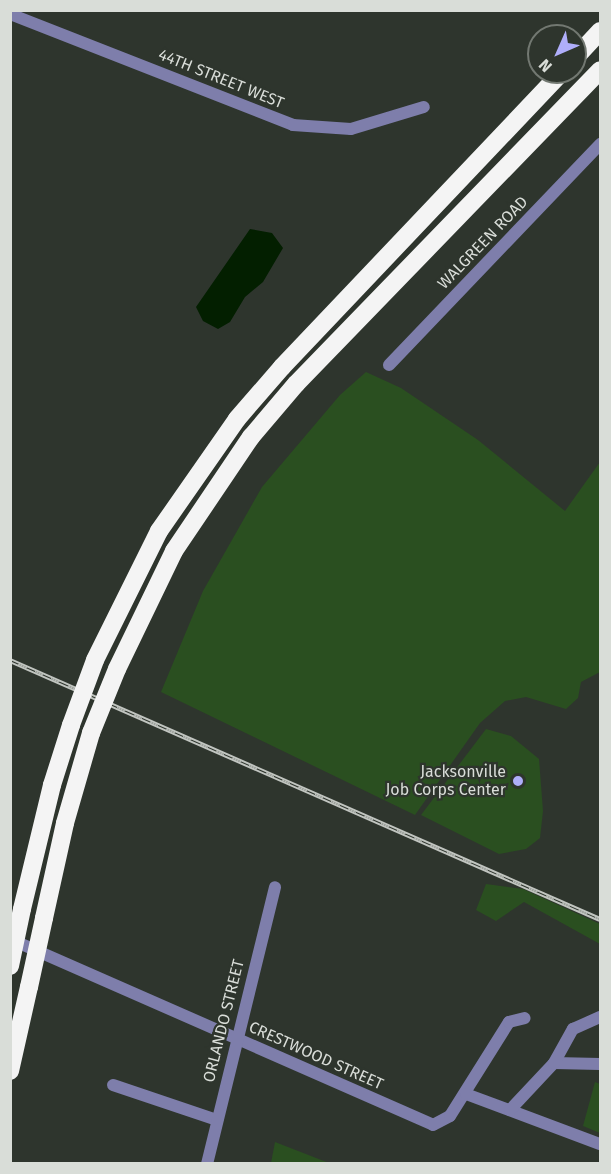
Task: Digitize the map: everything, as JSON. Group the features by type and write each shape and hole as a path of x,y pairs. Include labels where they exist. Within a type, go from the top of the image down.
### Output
{"highway":[{"path":"587,45 600,31"},
{"path":"10,1071 65,822 92,733 117,669 174,551 252,437 296,384 600,70"},
{"path":"548,126 600,79"},
{"path":"10,966 52,785 71,725 95,660 159,531 237,419 282,367 551,84"}],"street":[{"name":"44TH STREET WEST","path":"10,14 293,125 351,129 424,107"},
{"name":"WALGREEN ROAD","path":"388,365 600,144"},
{"name":"ORLANDO STREET","path":"207,1164 235,1038 275,887"},
{"name":"CRESTWOOD STREET","path":"10,939 423,1123 443,1122 466,1094 509,1022 525,1018"},
{"path":"510,1110 554,1063 573,1029 600,1017"},
{"path":"554,1063 600,1064"},
{"path":"113,1085 217,1120"},
{"path":"466,1094 600,1144"}],"shaded area":[{"path":"250,229 272,233 283,248 263,282 245,297 230,322 218,329 203,321 196,307"},
{"path":"366,372 401,388 478,440 565,511 600,462 600,672 581,682 578,698 566,709 526,697 505,701 480,723 415,815 161,692 203,591 262,487 340,395"},
{"path":"486,729 511,736 539,759 543,811 540,838 526,849 499,854 421,815"},
{"path":"486,884 523,889 600,924 600,944 524,902 496,921 476,910"},
{"path":"595,1082 600,1084 600,1133 583,1126"},
{"path":"275,1142 329,1163 271,1163"}],"railway":[{"path":"10,660 600,919"}],"place":[{"name":"Jacksonville Job Corps Center","path":"518,781"}]}
